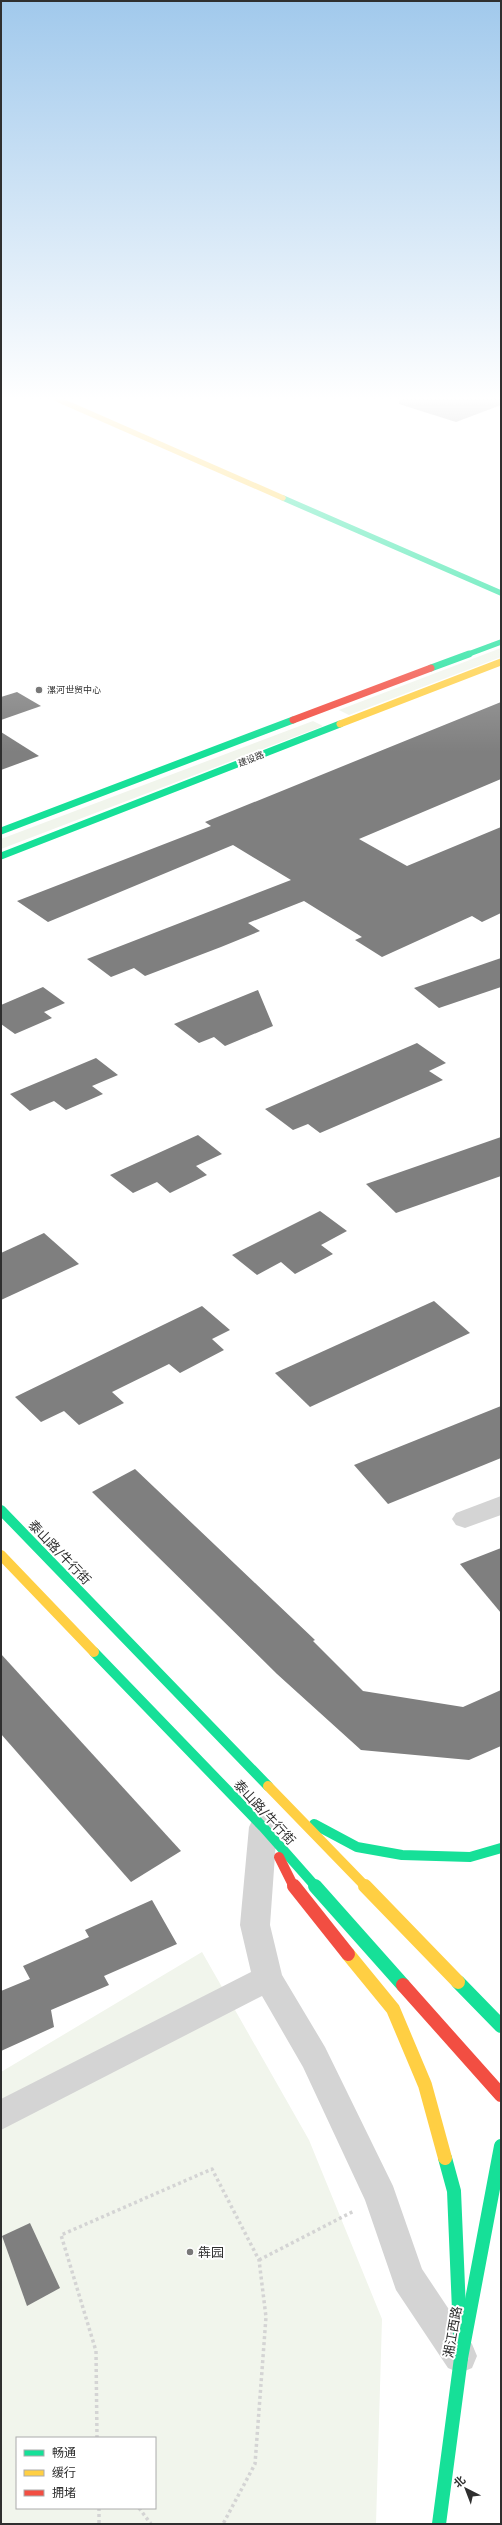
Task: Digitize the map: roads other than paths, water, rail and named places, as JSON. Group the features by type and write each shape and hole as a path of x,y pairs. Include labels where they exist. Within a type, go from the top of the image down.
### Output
{"street":[{"path":"327,517 501,593"},
{"name":"建设路","path":"1,831 501,642"},
{"name":"建设路","path":"1,856 501,662"},
{"path":"317,712 342,724"},
{"path":"465,1519 501,1506"},
{"name":"泰山路/牛行街","path":"1,1510 501,2026"},
{"name":"泰山路/牛行街","path":"1,1555 263,1827 501,2095"},
{"path":"294,1813 357,1847 402,1855 470,1857 501,1848"},
{"path":"263,1827 255,1925 268,1978 314,2057 381,2197 408,2278 460,2358"},
{"path":"263,1827 295,1889 393,2009 425,2085 454,2191 460,2358"},
{"path":"1,2115 268,1978"},
{"name":"湘江西路","path":"439,2524 460,2358 501,2146"}],"place":[{"name":"漯河世贸中心","path":"39,690"},
{"name":"犇园","path":"190,2252"}]}
